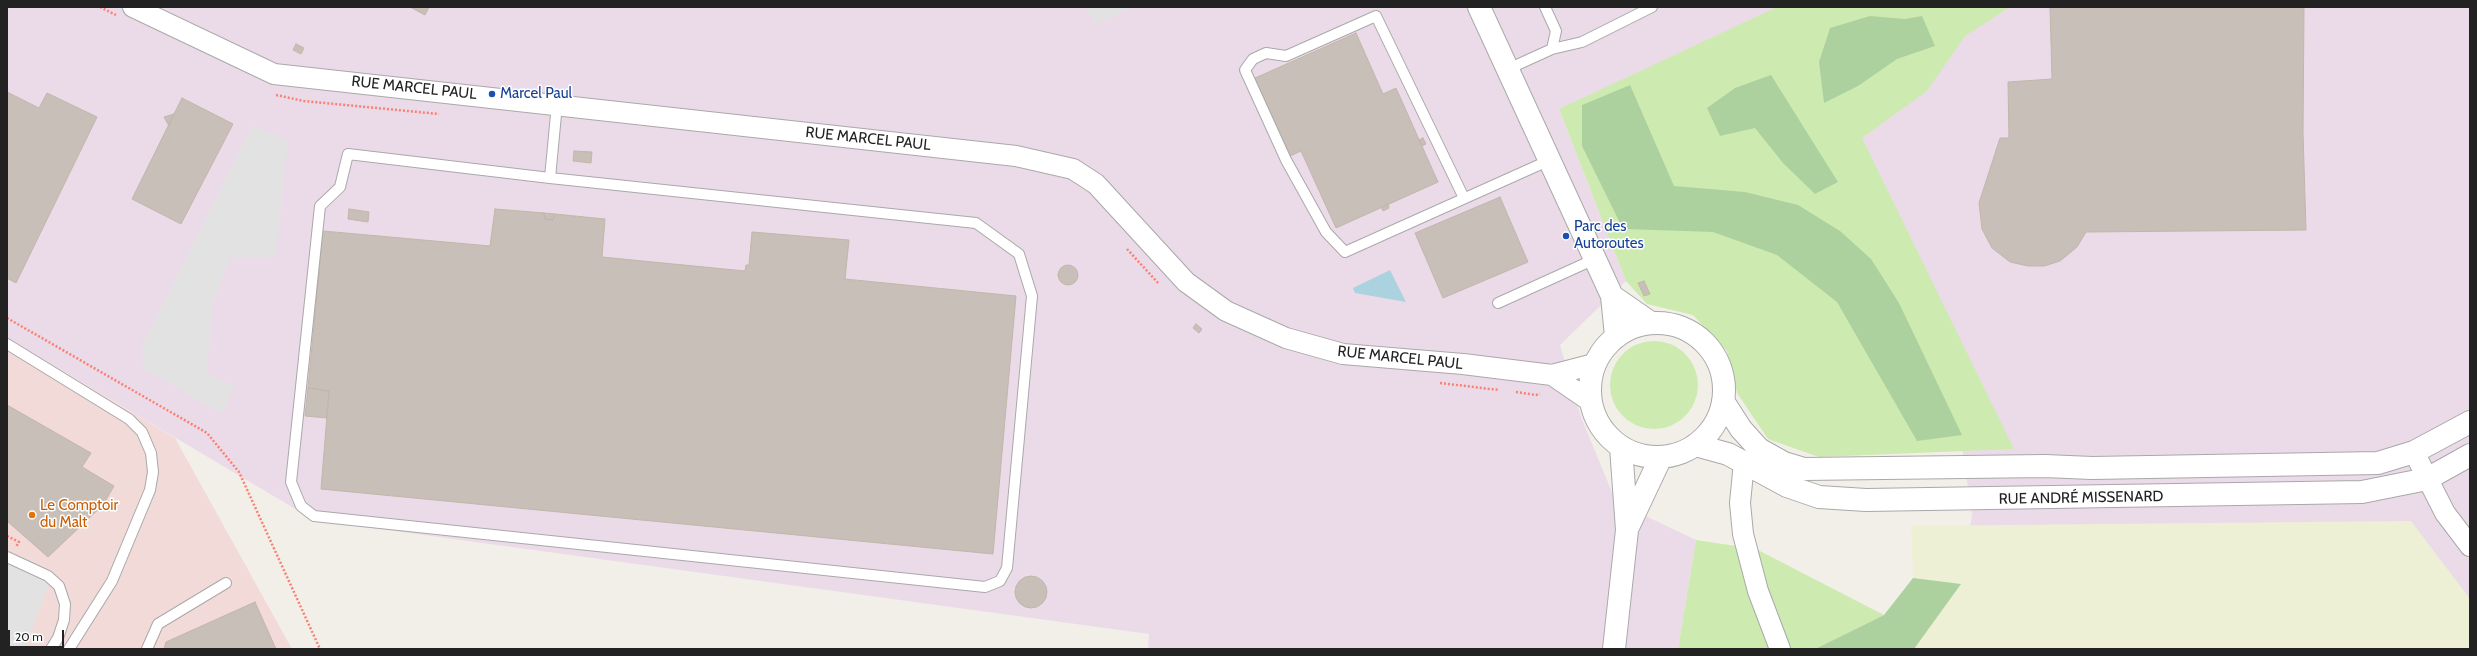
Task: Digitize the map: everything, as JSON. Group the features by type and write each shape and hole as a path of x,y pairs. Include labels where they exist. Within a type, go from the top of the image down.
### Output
{"street":[{"name":"RUE MARCEL PAUL","path":"133,7 274,74 557,104 1016,156 1073,169 1096,184 1186,282 1226,311 1286,338 1343,354 1463,364 1551,375 1594,364"},
{"path":"1479,7 1612,296 1616,336"},
{"path":"1612,296 1651,323"},
{"path":"1651,323 1671,324 1684,329 1706,344 1718,361 1724,381 1723,402 1718,418 1712,428 1696,445 1679,453 1661,457 1640,455 1622,447 1607,435 1596,419 1590,401 1590,381 1594,364 1603,349 1616,336 1631,327 1651,323"},
{"name":"RUE MARCEL PAUL","path":"1551,375 1590,401"},
{"name":"RUE ANDRÉ MISSENARD","path":"1723,402 1741,429 1759,449 1784,463 1804,469 2378,463 2414,452 2470,422"},
{"name":"RUE ANDRÉ MISSENARD","path":"1696,445 1728,454 1787,486 1819,497 1866,500 2362,492 2427,478 2470,455"},
{"path":"1614,649 1627,530 1622,447"},
{"path":"2414,452 2445,513 2470,546"},
{"path":"1627,530 1661,457"},
{"path":"1744,462 1740,503 1744,534 1758,591 1780,649"},
{"path":"1865,469 1866,500"}],"lane":[{"path":"1545,7 1556,31 1552,49"},
{"path":"1508,69 1552,49 1582,42 1652,7"},
{"path":"1464,198 1376,16 1286,56 1266,52 1253,59 1245,70 1286,160 1326,232 1346,252 1550,160"},
{"path":"550,178 557,104"},
{"path":"348,154 550,178 976,223 1019,254 1032,296 1007,568 1000,581 985,587 883,578 314,516 301,506 291,482 320,206 340,187 348,154"},
{"path":"1498,303 1595,259"},
{"path":"7,344 129,419 142,432 151,453 153,472 150,490 112,581 69,649"},
{"path":"7,557 48,576 59,586 65,604 64,620 58,638 51,649"},
{"path":"147,649 158,624 226,582"}],"path":[{"path":"274,95 304,100 444,114"},
{"path":"1125,247 1162,287"},
{"path":"7,318 207,433 239,472 320,649"},
{"path":"1513,391 1536,395 1544,393 1551,375"},
{"path":"1433,382 1506,390"}],"shaded area":[{"path":"7,7 2470,7 2470,649 1914,649 1961,584 1972,515 1961,440 1559,109 1626,281 1560,345 1581,417 1616,502 1696,540 1678,649 1148,649 1149,634 314,520 7,338"},
{"path":"1086,7 1132,7 1095,24"},
{"path":"252,126 288,140 276,257 231,257 213,304 207,374 234,386 222,414 143,368 142,346"},
{"path":"7,338 175,438 292,649 7,649"},
{"path":"7,563 49,584 25,649 7,649"}],"green space":[{"path":"1777,7 2010,7 1965,36 1927,91 1862,138 2014,449 1819,457 1768,439 1737,393 1727,351 1693,315 1647,304 1626,281 1559,109"},
{"path":"1870,16 1905,19 1922,16 1935,46 1897,59 1858,86 1824,103 1819,62 1830,28"},
{"path":"1771,75 1838,182 1815,194 1783,163 1755,128 1720,136 1707,108 1735,88"},
{"path":"1630,85 1674,186 1745,192 1798,205 1840,231 1871,259 1899,303 1962,435 1917,441 1837,302 1777,255 1713,232 1623,229 1582,146 1582,105"},
{"path":"1654,341 1671,344 1685,354 1695,368 1698,385 1695,402 1685,416 1671,426 1654,429 1637,426 1623,416 1613,402 1610,385 1613,368 1623,354 1637,344"},
{"path":"2411,521 2470,599 2470,649 1914,649 1961,584 1913,578 1911,526"},
{"path":"1696,540 1756,549 1884,615 1815,649 1678,649"},
{"path":"1913,578 1961,584 1914,649 1815,649 1884,615"}],"water":[{"path":"1390,270 1406,302 1355,293 1353,288"}],"building":[{"path":"410,7 429,7 425,15"},
{"path":"2050,7 2304,7 2303,133 2306,230 2086,232 2077,247 2060,261 2044,266 2028,266 2010,262 1992,248 1982,229 1979,203 2000,138 2009,138 2008,82 2052,79"},
{"path":"1356,33 1383,94 1396,88 1438,182 1336,228 1301,151 1288,157 1253,79"},
{"path":"296,44 304,48 301,54 293,50"},
{"path":"7,92 39,108 47,93 97,117 16,283 7,278"},
{"path":"182,98 233,124 181,224 132,199"},
{"path":"174,114 169,126 164,117"},
{"path":"1423,138 1426,144 1422,146 1419,140"},
{"path":"574,151 592,152 591,163 573,161"},
{"path":"1500,197 1528,262 1443,298 1415,233"},
{"path":"1388,204 1389,208 1383,211 1381,207"},
{"path":"349,209 369,212 368,222 348,219"},
{"path":"495,209 544,213 545,219 553,220 555,214 605,219 602,257 745,271 746,265 749,265 752,232 849,240 845,279 1016,296 993,554 321,489 329,391 308,388 323,231 490,246"},
{"path":"544,213 555,214 553,220 545,219"},
{"path":"1068,265 1075,268 1078,275 1075,282 1068,285 1061,282 1058,275 1061,268"},
{"path":"1644,281 1650,294 1644,296 1638,283"},
{"path":"1196,324 1202,329 1199,333 1193,328"},
{"path":"308,388 329,391 327,418 305,416"},
{"path":"7,405 91,453 82,467 114,486 103,505 48,557 7,521"},
{"path":"1028,576 1034,576 1043,580 1047,592 1043,604 1034,608 1028,608 1019,604 1015,595 1015,589 1019,580"},
{"path":"255,602 276,649 164,649 166,642"}],"place":[{"name":"Marcel Paul","path":"492,94"},
{"name":"Parc des Autoroutes","path":"1566,236"},
{"name":"Le Comptoir du Malt","path":"32,515"}]}
